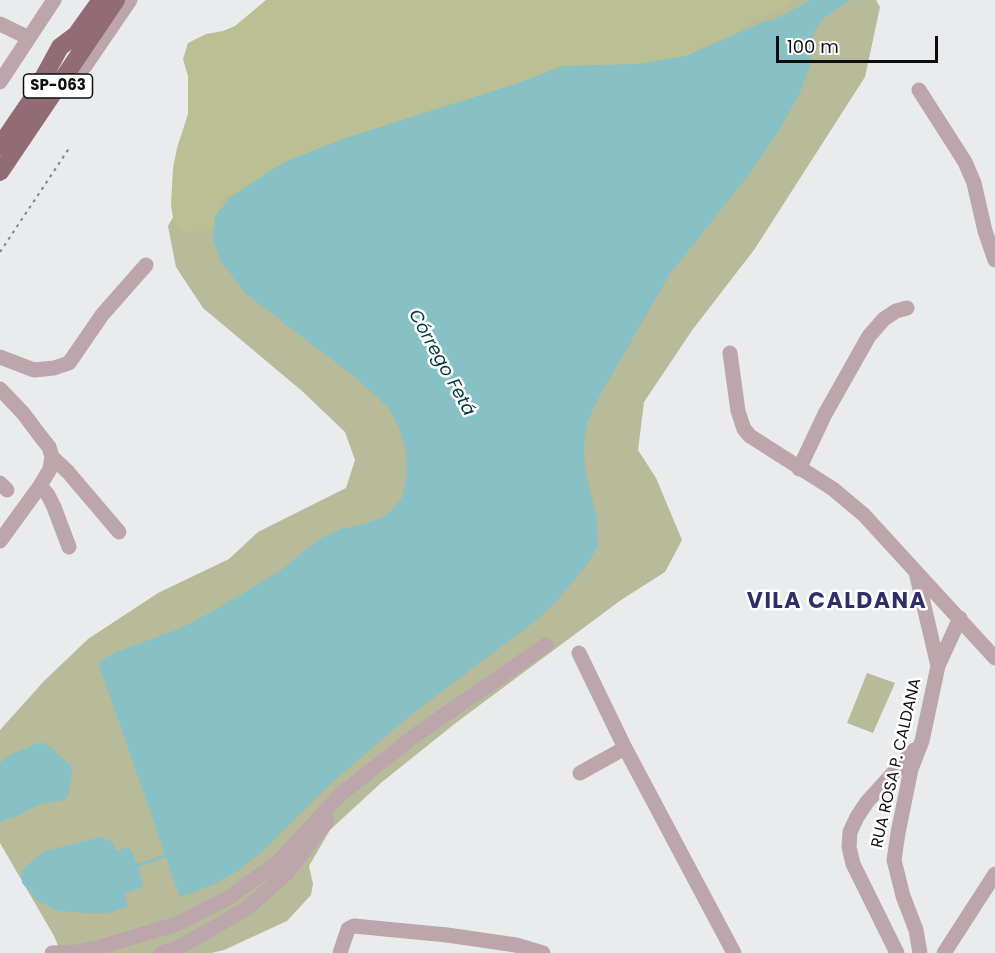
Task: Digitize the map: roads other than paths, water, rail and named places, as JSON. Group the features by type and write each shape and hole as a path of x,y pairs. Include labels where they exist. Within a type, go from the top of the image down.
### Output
{"main road":[{"path":"60,47 92,0"},
{"name":"SP-063","path":"0,146 30,102 60,47 76,34 101,0"},
{"name":"SP-063","path":"0,172 117,0"}],"street":[{"path":"0,82 54,0"},
{"path":"42,109 85,66 130,0"},
{"path":"0,24 29,38"},
{"path":"919,90 965,162 974,183 985,231 995,260"},
{"path":"0,357 34,370 54,368 69,363 112,302 146,265"},
{"path":"799,469 831,404 869,336 884,319 896,310 907,308"},
{"path":"730,353 738,411 744,429 750,436 832,489 864,515 995,658"},
{"path":"0,388 49,447 52,457 50,469 40,486 0,541"},
{"path":"52,457 120,532"},
{"path":"40,486 54,507 69,548"},
{"path":"915,570 938,666"},
{"name":"RUA ROSA P. CALDANA","path":"920,953 916,930 903,896 894,860 911,769 922,741 938,666 960,618"},
{"path":"52,953 77,952 100,947 177,924 228,898 278,862 340,795 361,778 413,737 546,645"},
{"path":"579,653 625,748 734,953"},
{"path":"897,953 853,864 849,848 850,832 867,802 922,741"},
{"path":"580,773 625,748"},
{"path":"162,953 178,948 246,909 288,873 361,778"},
{"path":"944,953 995,874"},
{"path":"340,953 348,929 354,926 493,941 543,953"}],"water":[{"path":"810,0 850,0 823,19 814,32 811,62 800,93 777,134 750,173 670,274 599,397 587,423 584,446 585,470 597,518 598,546 586,566 556,602 538,619 412,714 327,787 264,850 238,871 213,885 180,897 98,662 114,653 181,628 217,609 283,569 319,539 341,529 386,516 402,498 407,475 406,450 399,427 387,406 352,375 245,293 221,261 213,239 215,216 230,198 270,171 291,159 346,138 518,83 563,66 638,64 686,56 761,23 783,16"},
{"path":"40,742 48,745 71,766 69,792 65,800 40,804 0,822 0,763 10,755"},
{"path":"101,837 112,842 116,851 129,847 138,866 143,887 124,894 128,906 109,913 58,911 38,901 22,883 21,873 26,866 45,851"}],"waterway":[{"name":"Córrego Fetá","path":"134,867 167,855"}],"district":[{"name":"VILA CALDANA","path":"837,602"}]}
